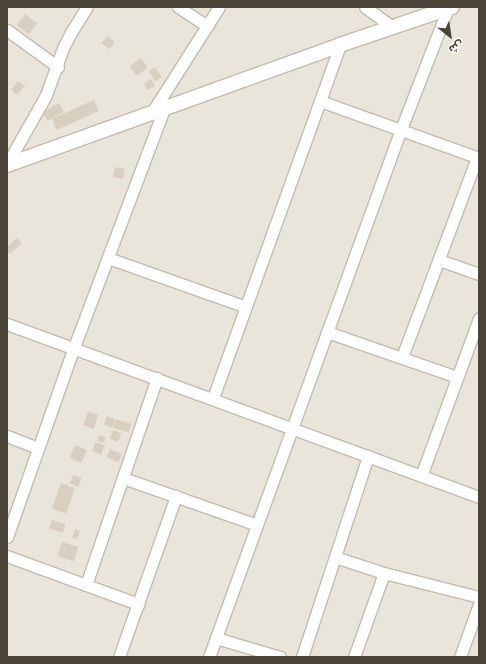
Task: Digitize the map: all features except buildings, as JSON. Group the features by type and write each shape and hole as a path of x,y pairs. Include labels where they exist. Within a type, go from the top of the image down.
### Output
{"street":[{"path":"7,165 46,96 70,34 87,7"},
{"path":"178,7 207,26"},
{"path":"150,114 219,7"},
{"path":"365,7 393,27"},
{"path":"7,165 340,44 450,8"},
{"path":"209,657 401,129 450,8"},
{"path":"7,30 58,67"},
{"path":"213,398 340,44"},
{"path":"320,101 478,158 402,357"},
{"path":"7,537 74,347 164,108"},
{"path":"108,258 246,307"},
{"path":"439,260 479,274"},
{"path":"421,476 479,318"},
{"path":"7,324 74,347 479,497"},
{"path":"327,332 457,377"},
{"path":"86,585 157,378"},
{"path":"7,436 38,448"},
{"path":"302,657 368,456"},
{"path":"123,478 257,525"},
{"path":"119,657 176,496"},
{"path":"7,556 138,604"},
{"path":"335,557 384,574 479,597"},
{"path":"354,657 384,574"},
{"path":"460,657 479,604"},
{"path":"216,638 280,657"}],"shaded area":[{"path":"7,7 479,7 479,657 7,657"}]}
